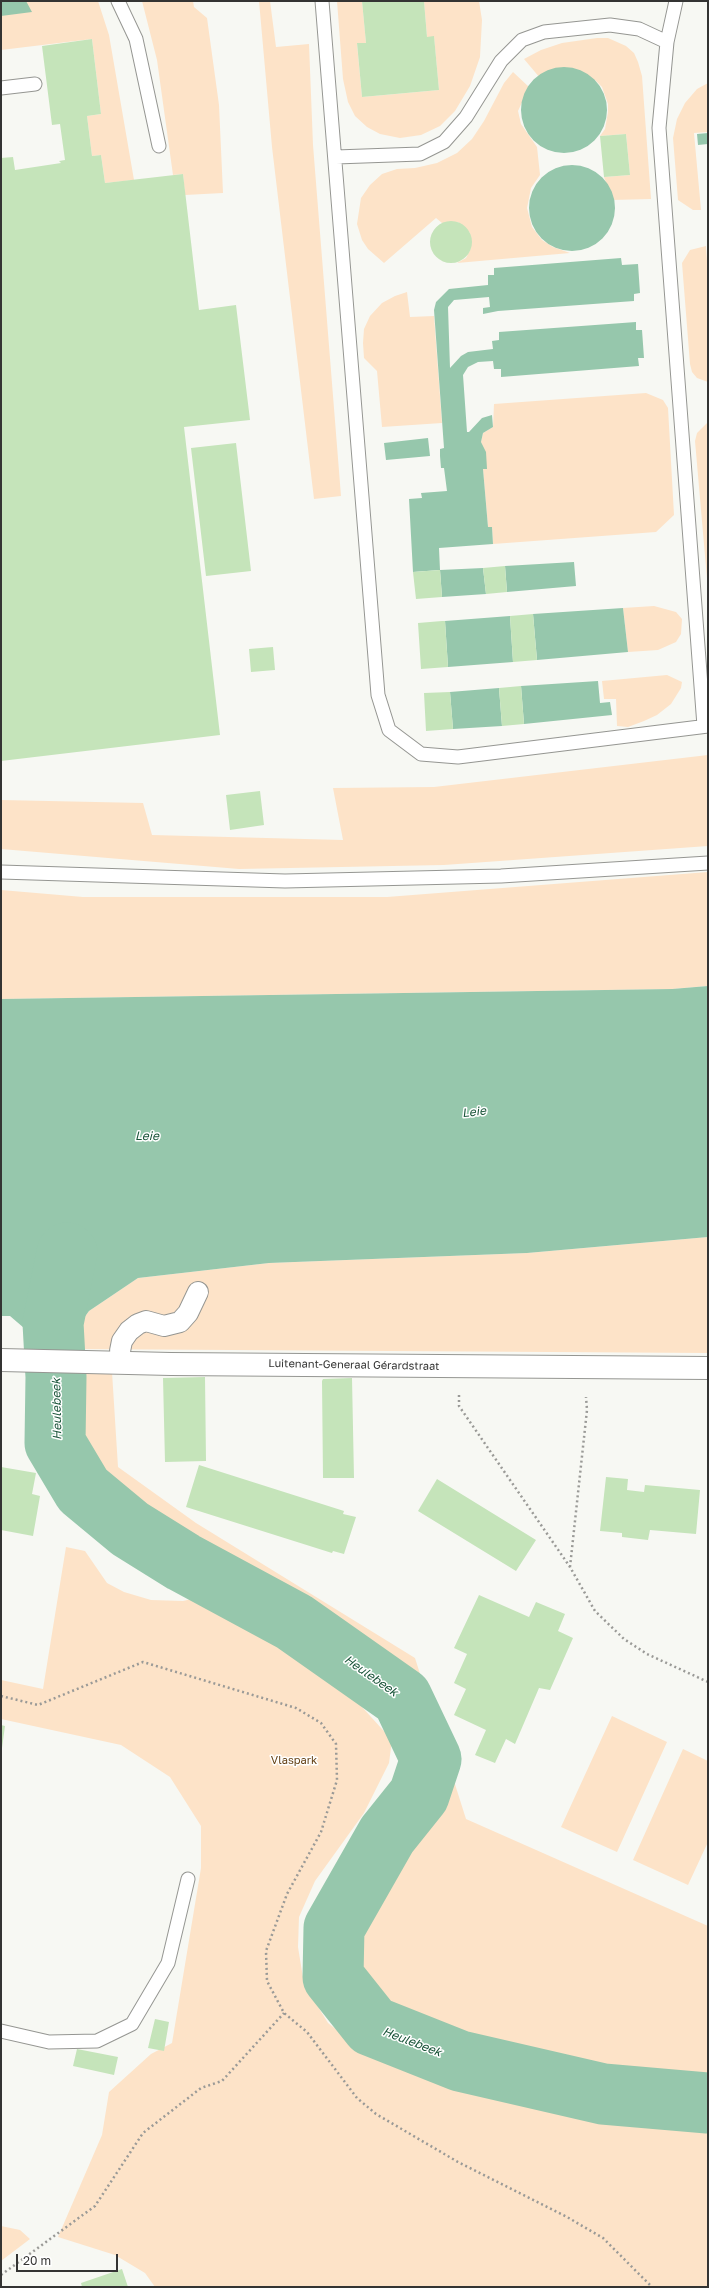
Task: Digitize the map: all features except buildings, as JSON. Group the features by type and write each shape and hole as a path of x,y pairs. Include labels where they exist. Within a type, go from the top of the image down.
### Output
{"street":[{"path":"120,1351 122,1341 129,1331 138,1324 146,1321 164,1326 180,1322 188,1313 198,1292"},
{"name":"Luitenant-Generaal Gérardstraat","path":"9,1361 708,1368"}],"lane":[{"path":"118,1 136,39 159,146"},
{"path":"322,1 336,157 378,695 389,730 421,754 458,757 706,726 660,128 667,42 676,1"},
{"path":"336,157 420,154 444,142 466,117 501,61 522,40 544,32 610,25 639,29 667,42"},
{"path":"1,88 35,84"},
{"path":"1,872 285,881 501,876 708,863"},
{"path":"1,2032 49,2042 96,2041 132,2024 168,1963 188,1878"}],"path":[{"path":"460,1366 459,1406 570,1567 595,1611 624,1640 647,1654 708,1682"},
{"path":"570,1567 587,1410 585,1367"},
{"path":"1,1696 38,1705 143,1662 271,1699 296,1708 321,1724 336,1744 337,1780 321,1832 287,1894 266,1951 267,1982 284,2013 307,2032 357,2098 376,2114 458,2162 567,2217 603,2238 652,2287"},
{"path":"1,2275 95,2206 143,2133 200,2088 222,2082 284,2013"}],"green space":[{"path":"1,1 98,1 109,35 134,180 105,183 101,155 92,156 87,116 101,114 92,39 1,50"},
{"path":"142,1 193,1 194,7 207,18 219,105 223,193 185,195 183,174 173,175 157,60"},
{"path":"259,1 270,1 276,47 309,44 313,145 341,496 314,499 272,147"},
{"path":"337,1 362,1 366,43 357,44 362,97 439,90 434,37 427,37 424,1 479,1 482,20 480,57 470,86 455,111 440,126 421,135 400,138 380,134 367,127 355,116 348,102 343,79"},
{"path":"608,38 626,46 634,53 638,62 642,76 651,199 612,200 604,177 630,175 626,134 600,136 605,129 608,112 608,104 602,87 595,80 540,78 524,59 541,50 562,43"},
{"path":"513,72 529,87 518,111 521,124 537,147 540,175 531,188 527,208 532,227 542,240 553,247 570,253 457,263 466,258 471,248 470,233 458,222 442,223 436,218 384,263 368,249 362,240 357,224 361,198 370,185 382,174 397,169 415,168 437,163 457,153 472,139 484,121 504,83"},
{"path":"708,83 708,132 694,133 701,210 693,210 678,200 673,138 677,119 685,103 697,89"},
{"path":"706,246 708,276 708,382 697,378 692,372 690,364 682,263 690,250"},
{"path":"407,292 410,317 434,316 442,423 382,427 377,371 364,358 364,329 370,316 382,303"},
{"path":"646,393 663,400 668,408 674,515 656,532 493,544 492,527 488,527 483,469 486,469 481,442 483,433 493,427 494,404"},
{"path":"708,422 708,590 695,441 697,433"},
{"path":"654,606 676,612 682,619 681,634 676,642 658,650 628,652 623,608"},
{"path":"667,675 682,682 681,688 671,704 657,715 644,721 628,727 617,726 616,699 604,699 602,681"},
{"path":"708,755 708,846 444,865 239,869 1,849 1,800 143,803 152,835 343,840 333,788 434,787"},
{"path":"708,872 708,986 672,989 1,999 1,890 83,897 387,897"},
{"path":"708,1237 708,1353 72,1349 71,1336 89,1311 138,1278 269,1263 527,1253"},
{"path":"112,1372 118,1467 196,1523 415,1658 466,1819 708,1926 708,2085 601,2075 550,2061 464,2033 410,2012 366,2000 353,1981 336,1941 341,1902 364,1872 414,1816 427,1783 433,1750 408,1686 394,1669 289,1598 144,1510 117,1501 100,1489 90,1471 79,1436 76,1402 78,1374"},
{"name":"Vlaspark","path":"66,1547 85,1551 107,1583 124,1592 151,1600 183,1601 209,1595 236,1622 285,1650 352,1696 392,1740 389,1763 364,1813 315,1881 299,1917 298,1947 304,1984 328,2023 361,2049 455,2086 596,2118 708,2126 708,2287 155,2287 145,2273 115,2255 58,2237 102,2135 109,2092 151,2054 172,2043 201,1868 201,1826 170,1777 121,1745 1,1719 1,1680 43,1689"},
{"path":"612,1716 667,1742 617,1852 561,1827"},
{"path":"683,1749 708,1761 708,1842 688,1885 633,1860"},
{"path":"1,2226 20,2230 30,2239 1,2261"}],"water":[{"path":"1,1 26,1 32,12 1,16"},
{"path":"556,67 572,67 581,70 595,79 604,93 607,102 607,118 604,127 595,141 581,150 572,153 556,153 540,146 533,141 528,134 521,118 521,102 528,86 533,79 540,74"},
{"path":"708,133 708,144 698,145 697,134"},
{"path":"572,165 589,168 603,177 612,191 615,208 612,225 603,239 589,248 572,251 555,248 541,239 532,225 529,208 532,191 541,177 555,168"},
{"path":"621,258 622,265 638,264 640,293 634,294 634,301 498,311 483,314 483,308 490,307 489,297 454,300 448,307 450,368 461,356 468,352 493,349 492,341 499,340 499,332 636,322 636,330 642,330 644,358 638,358 639,366 501,377 501,369 494,369 493,361 478,362 468,367 463,375 467,432 469,432 482,418 492,415 493,427 483,433 481,442 486,452 487,469 483,469 488,527 492,527 493,544 439,548 440,570 413,572 409,499 422,498 421,493 447,491 444,468 441,468 440,456 440,449 444,448 434,310 436,302 449,289 488,285 488,275 494,275 494,268"},
{"path":"428,438 430,456 386,460 384,443"},
{"path":"574,562 576,586 507,592 505,566"},
{"path":"483,568 486,594 442,597 440,570"},
{"path":"623,608 628,652 537,660 533,614"},
{"path":"510,616 513,662 448,667 445,621"},
{"path":"598,681 600,703 610,702 612,715 524,724 521,686"},
{"path":"499,688 502,726 453,729 450,692"},
{"name":"Leie","path":"708,986 708,1237 527,1253 269,1263 138,1278 89,1311 71,1336 31,1334 10,1316 1,1316 1,999 672,989"}],"waterway":[{"name":"Heulebeek","path":"67,1253 53,1323 56,1377 55,1443 83,1490 130,1529 183,1562 294,1622 402,1698 431,1759 419,1795 387,1835 334,1928 333,1977 372,2026 460,2061 603,2094 708,2103"}]}
